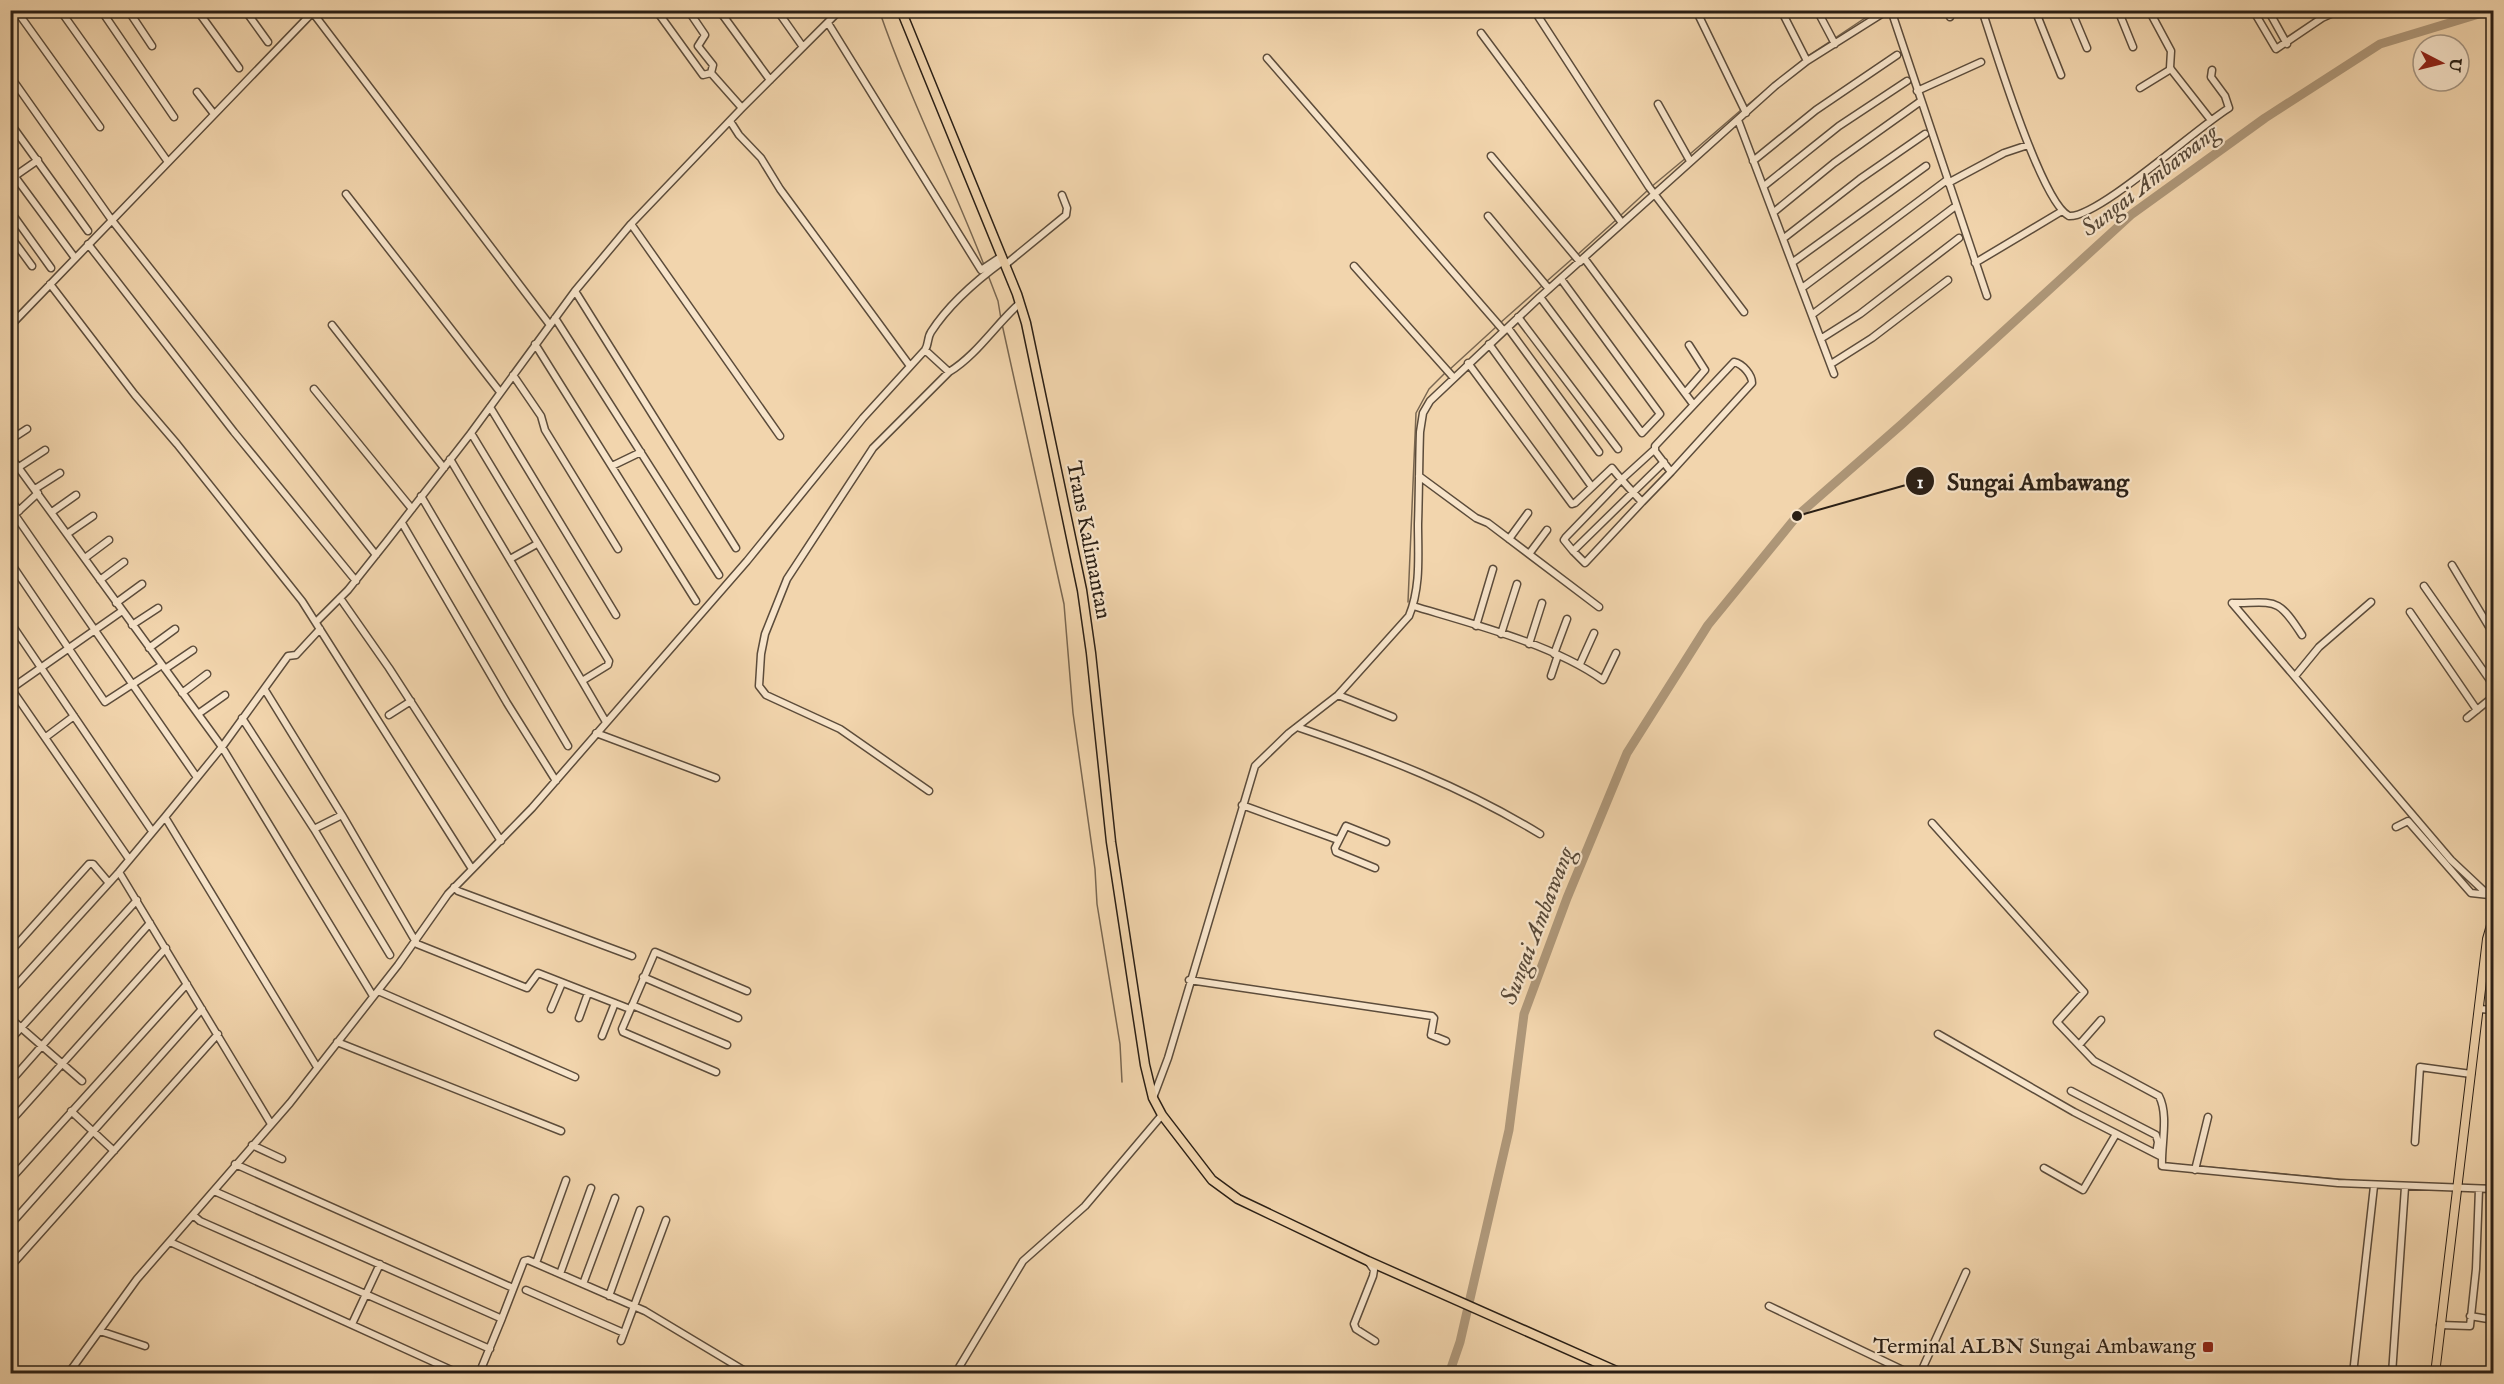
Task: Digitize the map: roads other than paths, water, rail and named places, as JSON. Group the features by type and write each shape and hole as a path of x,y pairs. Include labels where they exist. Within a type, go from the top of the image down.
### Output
{"highway":[{"name":"Trans Kalimantan","path":"902,10 1020,303 1082,590 1111,842 1145,1065 1153,1098 1201,1167 1221,1188 1255,1208 1368,1261 1623,1374"}],"main road":[{"path":"2435,1374 2487,939 2493,915"}],"street":[{"path":"16,10 100,127"},
{"path":"60,10 168,162"},
{"path":"101,10 174,117"},
{"path":"128,10 152,46"},
{"path":"197,10 239,68"},
{"path":"244,10 268,42"},
{"path":"656,10 703,75 711,73"},
{"path":"688,10 705,35 698,45 713,65 711,73"},
{"path":"719,10 770,80"},
{"path":"777,10 803,47"},
{"path":"316,622 356,581 402,523 575,291 631,224 840,10"},
{"path":"1534,10 1652,190 1744,312"},
{"path":"1696,10 1746,113"},
{"path":"1781,10 1807,62"},
{"path":"1817,10 1835,44"},
{"path":"1153,1098 1168,1058 1255,766 1297,727 1338,695 1409,616 1413,606 1418,574 1420,432 1423,413 1449,373 1468,363 1540,297 1546,286 1561,279 1652,190 1690,161 1775,86 1880,12 1889,10 1987,296"},
{"path":"1982,10 2028,144 2062,211 2069,216 2078,216 2109,199 2230,105 2211,76 2212,70"},
{"path":"2036,10 2061,75"},
{"path":"2071,10 2087,48"},
{"path":"2118,10 2133,47"},
{"path":"2149,10 2171,51 2169,64 2171,69 2210,119"},
{"path":"2253,10 2275,49 2287,44 2322,18 2340,10"},
{"path":"2268,10 2287,44"},
{"path":"10,326 111,219 314,12 550,325"},
{"path":"828,22 980,269 986,271"},
{"path":"1481,33 1619,220"},
{"path":"1753,161 1816,110 1897,55"},
{"path":"1267,58 1505,329 1599,452"},
{"path":"1917,91 1981,62"},
{"path":"2140,88 2171,69"},
{"path":"711,73 742,108"},
{"path":"10,76 111,219 376,555"},
{"path":"1764,186 1839,126 1907,81"},
{"path":"197,92 214,114"},
{"path":"1774,212 1834,163 1921,102"},
{"path":"1658,104 1690,161"},
{"path":"1738,120 1834,374"},
{"path":"730,121 739,135 761,158 780,189 910,366"},
{"path":"10,123 88,231"},
{"path":"1784,238 1860,179 1925,134"},
{"path":"1802,288 1948,181 2004,153 2028,144"},
{"path":"1491,156 1579,259 1693,404"},
{"path":"15,176 38,160"},
{"path":"1793,262 1926,166"},
{"path":"10,170 75,258"},
{"path":"346,194 500,392"},
{"path":"68,1374 123,1296 271,1124 375,994 454,887 501,841 556,781 747,561 820,470 925,350 928,346 929,335 938,322 986,271 1066,215 1067,208 1062,195"},
{"path":"1813,314 1953,208"},
{"path":"10,211 51,268"},
{"path":"1975,262 2062,211"},
{"path":"1488,216 1546,286"},
{"path":"631,224 680,286 780,436"},
{"path":"10,236 32,266"},
{"path":"1822,338 1860,314 1959,238"},
{"path":"88,244 234,432 356,581"},
{"path":"1354,266 1449,373"},
{"path":"1540,297 1642,433 1659,414 1561,279"},
{"path":"1831,364 1872,338 1948,280"},
{"path":"50,284 135,395 271,560 316,622 472,869"},
{"path":"575,291 736,548"},
{"path":"929,791 840,729 766,695 759,686 765,634 792,571 873,448 997,327 1004,316 1020,303"},
{"path":"1518,317 1618,449"},
{"path":"555,318 719,576"},
{"path":"332,325 444,468"},
{"path":"536,344 696,601"},
{"path":"1489,344 1592,487"},
{"path":"1684,393 1705,370 1689,345"},
{"path":"925,350 949,372"},
{"path":"1734,362 1739,363 1752,378 1752,383 1589,561 1584,562 1564,538 1655,449 1657,443 1734,362"},
{"path":"1468,363 1572,504 1612,468 1642,502"},
{"path":"513,375 541,416 545,430 618,549"},
{"path":"314,389 412,509"},
{"path":"490,407 616,615"},
{"path":"10,440 27,429"},
{"path":"471,433 609,662 608,665 582,681"},
{"path":"1655,449 1671,472"},
{"path":"19,467 45,450"},
{"path":"612,466 641,452"},
{"path":"10,456 222,747 375,994 575,1077"},
{"path":"450,459 606,722"},
{"path":"1573,551 1664,462"},
{"path":"15,515 37,491 60,473"},
{"path":"1419,476 1599,606"},
{"path":"52,512 76,495"},
{"path":"421,496 568,746"},
{"path":"10,499 15,515 196,776"},
{"path":"1509,539 1528,513"},
{"path":"68,534 93,516"},
{"path":"402,523 507,704 556,781"},
{"path":"1529,554 1547,530"},
{"path":"84,558 109,540"},
{"path":"510,559 537,544"},
{"path":"10,562 105,702 193,650"},
{"path":"100,580 124,562"},
{"path":"2452,565 2493,635"},
{"path":"1476,626 1493,569"},
{"path":"116,603 142,584"},
{"path":"1501,634 1517,584"},
{"path":"2424,586 2493,686"},
{"path":"340,598 411,701 501,841"},
{"path":"2296,675 2319,647 2371,602"},
{"path":"1529,644 1542,603"},
{"path":"2302,635 2286,611 2276,604 2232,603 2296,675 2451,860 2492,896"},
{"path":"1413,606 1556,654 1580,664 1603,680 1616,653"},
{"path":"132,625 158,608"},
{"path":"122,611 42,668 11,687 129,859"},
{"path":"2410,612 2476,710"},
{"path":"1551,676 1568,620"},
{"path":"10,622 152,831"},
{"path":"149,648 175,629"},
{"path":"10,992 119,872 165,817 196,776 222,747 288,656 296,655 320,629"},
{"path":"1580,664 1594,633"},
{"path":"182,693 207,674"},
{"path":"265,690 342,814 417,944 527,988 538,973 727,1045"},
{"path":"198,714 225,695"},
{"path":"1338,695 1394,717"},
{"path":"2468,718 2493,696"},
{"path":"389,715 411,701"},
{"path":"46,737 74,716"},
{"path":"242,718 314,829 390,956"},
{"path":"1297,727 1358,747 1430,776 1475,797 1540,834"},
{"path":"596,733 716,778"},
{"path":"1242,805 1338,840"},
{"path":"314,829 342,814"},
{"path":"165,817 317,1067"},
{"path":"2396,827 2408,821 2471,893 2492,896"},
{"path":"1932,823 2084,992 2056,1022 2094,1061 2159,1096 2163,1114 2160,1159"},
{"path":"1375,868 1336,852 1338,840 1346,826 1386,842"},
{"path":"10,952 89,864 93,864 109,883"},
{"path":"119,872 271,1124"},
{"path":"454,887 458,891 632,956"},
{"path":"10,1040 137,900"},
{"path":"10,1082 150,923"},
{"path":"10,1122 166,948"},
{"path":"716,1072 622,1032 622,1029 655,952 747,991"},
{"path":"644,977 738,1018"},
{"path":"1190,980 1432,1016 1434,1018 1431,1035 1446,1041"},
{"path":"552,1009 562,983"},
{"path":"10,1180 187,984"},
{"path":"579,1018 588,993"},
{"path":"602,1036 615,1003"},
{"path":"10,1225 202,1009"},
{"path":"2479,1009 2493,1010"},
{"path":"10,1018 82,1082"},
{"path":"2079,1045 2101,1020"},
{"path":"10,1267 218,1034"},
{"path":"1938,1034 2160,1159 2195,1170 2374,1186 2456,1186 2493,1189"},
{"path":"337,1042 561,1131"},
{"path":"2415,1142 2420,1068 2471,1074"},
{"path":"2071,1091 2156,1136 2160,1159"},
{"path":"71,1111 114,1151"},
{"path":"955,1374 1023,1261 1084,1206 1162,1114"},
{"path":"2195,1170 2208,1117"},
{"path":"2044,1168 2084,1190 2116,1134"},
{"path":"252,1145 282,1159"},
{"path":"235,1164 513,1288"},
{"path":"536,1263 566,1180"},
{"path":"2353,1374 2374,1186"},
{"path":"2392,1374 2405,1187"},
{"path":"560,1274 591,1188"},
{"path":"2440,1325 2470,1326 2476,1269 2479,1189"},
{"path":"214,1191 502,1318"},
{"path":"584,1284 615,1198"},
{"path":"609,1296 640,1210"},
{"path":"193,1215 200,1221 489,1349"},
{"path":"621,1341 666,1220"},
{"path":"170,1242 460,1374"},
{"path":"479,1374 524,1262 528,1260 634,1307 750,1374"},
{"path":"1368,1261 1374,1270 1373,1276 1354,1324 1356,1329 1375,1341"},
{"path":"352,1324 380,1264"},
{"path":"1920,1374 1966,1272"},
{"path":"526,1290 624,1333"},
{"path":"1769,1306 1911,1374"},
{"path":"2470,1316 2493,1320"},
{"path":"100,1331 145,1346"}],"waterway":[{"path":"879,10 903,75 984,265"},
{"path":"1835,38 1877,10"},
{"name":"Sungai Ambawang","path":"1449,1374 1460,1342 1509,1130 1524,1014 1567,898 1627,753 1708,625 1797,516 1902,424 2132,214 2265,118 2380,44 2492,10"},
{"path":"1808,56 1831,41"},
{"path":"1745,107 1804,59"},
{"path":"1690,154 1741,110"},
{"path":"1651,187 1687,157"},
{"path":"1621,215 1648,190"},
{"path":"1576,256 1617,219"},
{"path":"1547,281 1572,259"},
{"path":"988,275 998,301 1001,319"},
{"path":"1500,323 1543,285"},
{"path":"1002,324 1064,604 1073,713 1095,869 1097,904 1120,1044 1122,1082"},
{"path":"1449,370 1496,327"},
{"path":"1408,602 1416,413 1429,389 1445,373"},
{"path":"2165,1163 2193,1166"},
{"path":"2197,1166 2360,1181"},
{"path":"2473,1185 2494,1185"}],"place":[{"name":"Sungai Ambawang","path":"1797,516"},
{"name":"Terminal ALBN Sungai Ambawang","path":"2208,1347"}]}
